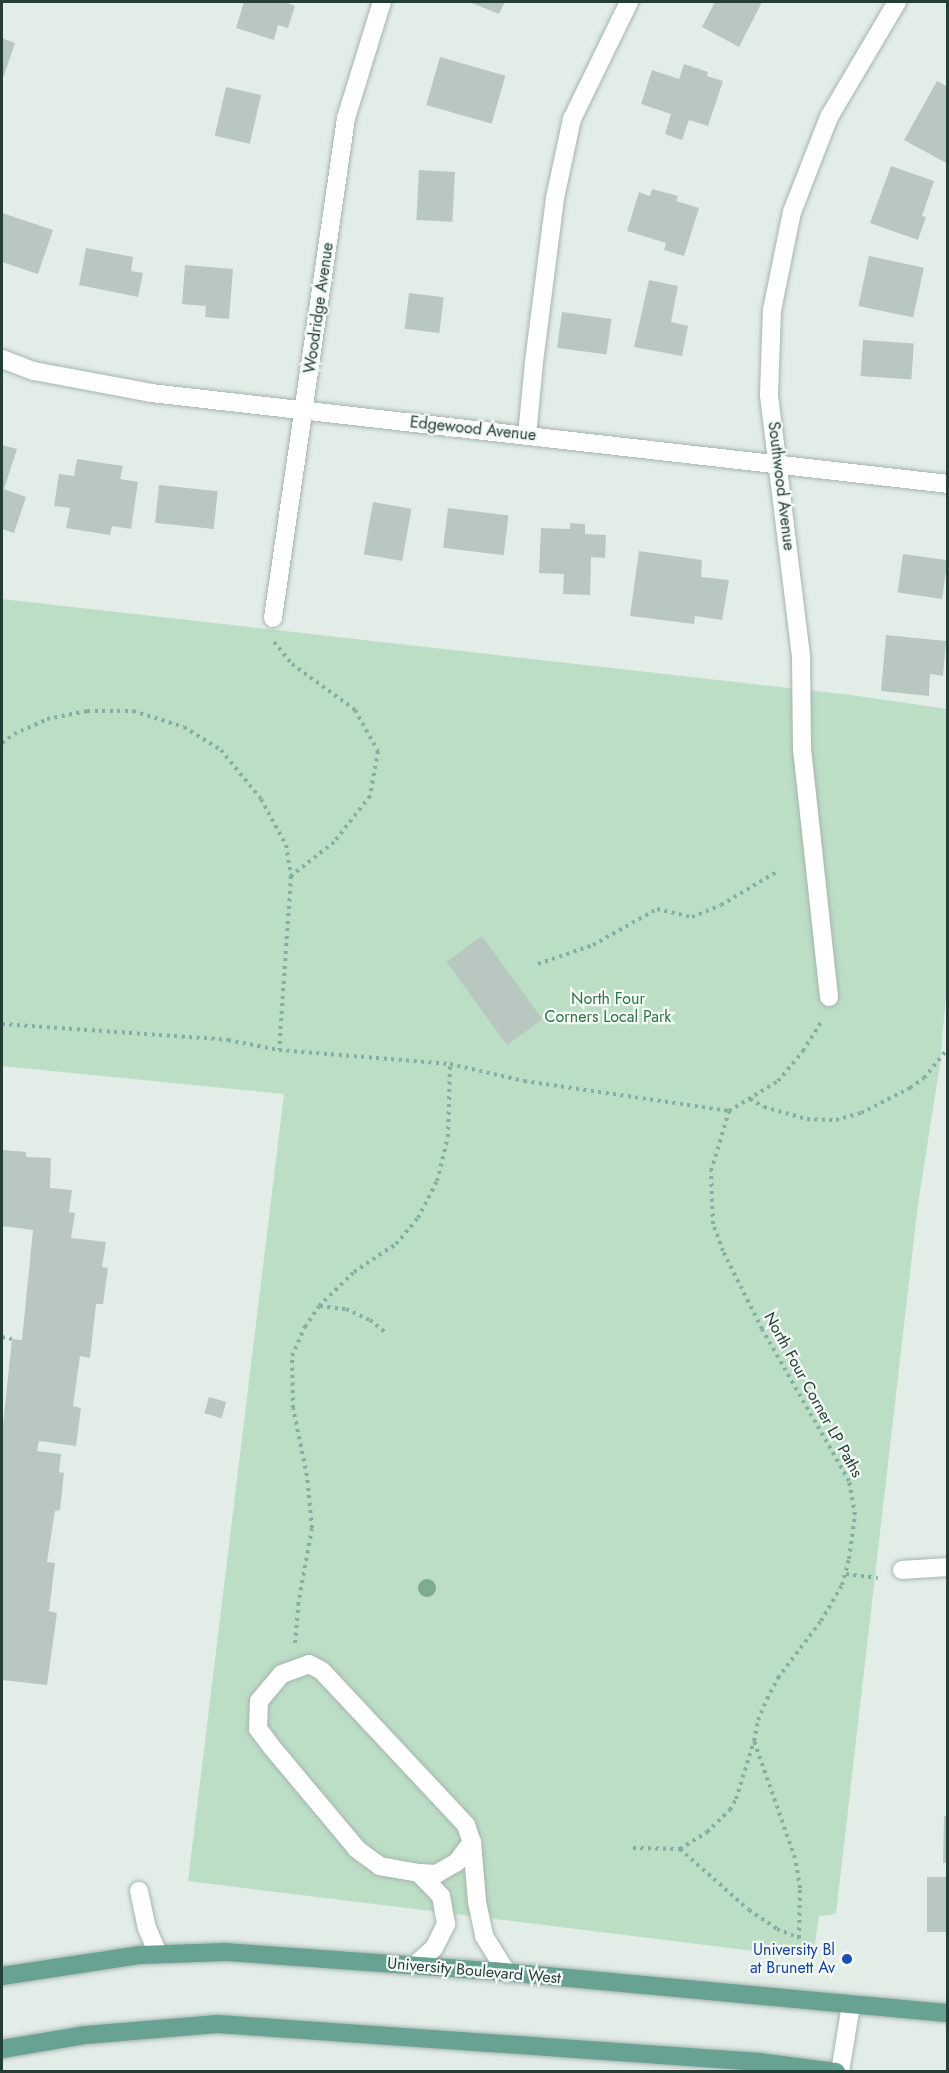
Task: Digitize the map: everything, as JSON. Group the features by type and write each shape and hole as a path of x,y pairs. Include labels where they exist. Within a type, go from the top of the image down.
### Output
{"main road":[{"name":"University Boulevard West","path":"2,1976 158,1954 226,1952 507,1972 948,2013"},
{"path":"2,2049 76,2036 218,2024 748,2061 838,2072"}],"street":[{"name":"Woodridge Avenue","path":"273,618 346,118 382,2"},
{"path":"527,436 555,198 572,119 629,2"},
{"name":"Southwood Avenue","path":"829,997 802,750 801,656 770,395 772,310 792,212 829,117 897,2"},
{"name":"Edgewood Avenue","path":"2,359 34,371 151,393 948,484"},
{"path":"902,1570 948,1567"},
{"path":"472,1842 457,1862 436,1874 380,1866 357,1849 258,1729 259,1701 282,1674 293,1668 309,1664 322,1671 466,1825 472,1842 477,1902 484,1936 507,1972"},
{"path":"414,1966 434,1948 446,1924 441,1896 419,1873"},
{"path":"139,1891 147,1928 158,1954"},
{"path":"838,2072 850,2005"}],"path":[{"path":"273,618 264,622 268,636 292,664 355,710 378,751 370,796 334,842 291,876"},
{"path":"2,743 14,734 47,719 87,711 133,711 184,727 221,750 261,799 286,845 291,876 279,1050"},
{"path":"538,964 593,945 628,928 657,909 692,917 721,905 778,871"},
{"path":"2,1024 228,1040 279,1050 450,1064 524,1081 729,1111 778,1080 803,1051 826,1011 829,997"},
{"path":"750,1099 764,1107 807,1119 836,1120 861,1113 904,1092 924,1078 948,1048"},
{"path":"293,1668 299,1598 312,1528 307,1476 293,1408 292,1356 305,1327 319,1306 354,1272 396,1244 418,1218 437,1181 448,1137 450,1064"},
{"name":"North Four Corner LP Paths","path":"680,1849 707,1832 729,1810 736,1799 754,1742 758,1720 767,1699 778,1678 821,1620 846,1574 855,1515 849,1481 762,1329 723,1251 713,1224 711,1171 729,1111"},
{"path":"319,1306 345,1309 370,1320 387,1334"},
{"path":"2,1337 12,1339"},
{"path":"846,1574 888,1580 902,1570"},
{"path":"633,1848 680,1849 748,1910 777,1929 799,1938 800,1888 795,1858 754,1742"}],"green space":[{"name":"North Four Corners Local Park","path":"2,599 851,695 947,709 948,973 940,1064 918,1204 836,1914 819,1916 814,1949 787,1955 188,1881 284,1094 2,1066"}],"building":[{"path":"244,2 285,2 295,6 288,28 278,25 274,40 236,28"},
{"path":"469,2 505,2 499,14"},
{"path":"715,2 762,2 739,47 702,27"},
{"path":"2,38 15,43 2,81"},
{"path":"440,57 505,76 492,124 426,105"},
{"path":"684,64 708,72 707,76 723,81 708,126 689,120 682,140 665,134 671,114 641,104 652,70 679,79"},
{"path":"937,81 948,87 948,164 904,140"},
{"path":"226,87 261,95 250,144 215,136"},
{"path":"891,166 934,181 922,216 926,217 918,240 870,223"},
{"path":"419,170 455,172 452,222 416,220"},
{"path":"652,189 678,196 676,201 699,208 684,256 664,250 666,243 627,231 639,192 650,196"},
{"path":"2,213 53,230 38,274 2,262"},
{"path":"86,248 133,257 131,271 143,273 138,297 79,285"},
{"path":"869,256 924,268 913,318 858,306"},
{"path":"185,265 233,269 229,319 205,317 206,306 182,304"},
{"path":"649,280 678,286 671,322 688,326 682,356 634,347"},
{"path":"409,293 444,297 439,333 405,329"},
{"path":"562,312 612,319 607,355 557,348"},
{"path":"863,340 914,344 911,379 860,376"},
{"path":"2,445 17,449 4,489 26,497 14,533 2,529"},
{"path":"77,459 123,466 120,479 138,482 131,529 112,526 110,535 66,528 70,508 54,506 59,474 74,476"},
{"path":"159,485 218,491 214,529 155,523"},
{"path":"373,502 411,509 402,561 364,554"},
{"path":"448,508 509,515 504,555 443,548"},
{"path":"570,523 585,524 585,534 606,535 605,558 591,557 590,595 563,594 564,574 539,573 541,528 570,529"},
{"path":"639,551 702,560 701,577 729,580 722,620 695,616 694,624 630,616"},
{"path":"903,554 948,560 942,599 898,593"},
{"path":"886,635 946,641 943,676 930,674 929,696 881,691"},
{"path":"482,936 543,1019 507,1045 446,962"},
{"path":"2,1150 26,1152 26,1157 51,1158 50,1188 72,1190 69,1212 75,1213 71,1238 106,1242 102,1267 108,1268 103,1304 96,1304 90,1358 80,1356 73,1406 81,1408 76,1446 39,1441 37,1451 61,1454 59,1472 64,1473 60,1510 55,1511 47,1562 55,1563 49,1611 57,1613 47,1685 2,1680 2,1434 12,1339 22,1340 33,1230 2,1226"},
{"path":"209,1397 226,1402 222,1418 204,1413"},
{"path":"944,1816 948,1816 948,1863 943,1863"},
{"path":"927,1877 948,1877 948,1932 927,1932"}],"place":[{"name":"University Bl at Brunett Av","path":"847,1959"}]}
